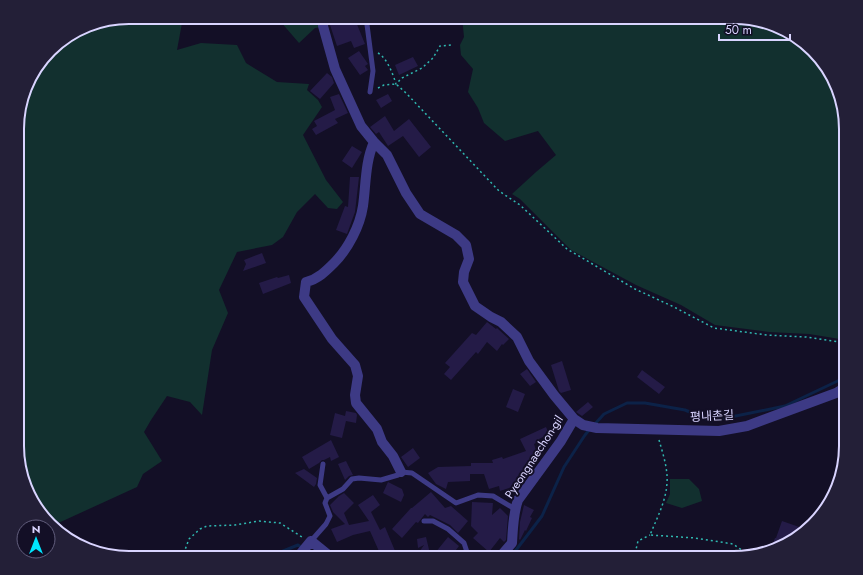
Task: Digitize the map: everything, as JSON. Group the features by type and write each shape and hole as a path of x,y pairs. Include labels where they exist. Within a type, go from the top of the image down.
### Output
{"street":[{"name":"Pyeongnaechon-gil","path":"324,24 335,69 361,126 387,155 406,193 420,214 456,234 466,245 469,259 464,272 463,282 475,306 501,322 517,337 529,361 554,395 578,422 561,441 518,500 515,509 512,543 505,551"},
{"path":"374,142 364,186 363,207 350,243 326,271 313,281 306,282 304,297 332,339 355,365 358,376 355,394 356,402 376,429 382,442 393,456 400,472"},
{"name":"평내촌길","path":"578,422 598,428 719,431 747,426 839,391"},
{"path":"303,551 310,543 322,551"}],"lane":[{"path":"367,24 373,71 370,92"},
{"path":"323,464 320,485 327,498"},
{"path":"310,543 326,524 330,516 325,503 327,498 344,489 352,479 360,478 381,480 398,476 400,472"},
{"name":"Pyeongnaechon-gil","path":"400,472 412,473 456,503 478,495 493,496 515,509"},
{"path":"424,521 432,521 448,529 464,543 467,551"}],"path":[{"path":"370,92 384,85 396,84 402,78 422,68 433,58 440,46 451,44"},
{"path":"370,50 381,55 392,71 396,84 473,162 499,191 520,204 567,250 635,289 674,306 714,328 767,335 806,337 839,342"},
{"path":"650,535 662,506 667,484 665,461 658,438"},
{"path":"185,551 189,539 200,529 207,526 235,525 259,521 280,523 310,543"},
{"path":"636,551 638,542 650,535 695,538 733,544 743,551"}],"green space":[{"path":"129,24 182,24 177,50 201,43 237,45 246,63 277,82 309,84 307,90 318,100 322,107 303,135 326,180 343,202 337,209 328,208 315,194 297,212 283,237 272,245 237,252 219,290 228,313 212,350 202,415 190,402 167,396 144,432 162,461 143,474 137,487 58,523 42,504 32,486 25,459 24,446 25,116 30,96 38,77 55,55 71,42 89,32 109,26"},
{"path":"283,24 322,24 322,27 315,28 299,43"},
{"path":"463,24 734,24 747,25 774,32 803,50 817,65 831,89 839,123 839,339 809,334 769,332 715,325 681,305 636,285 571,250 520,199 512,194 556,155 538,131 505,141 484,123 478,108 468,92 473,69 461,55 460,45 464,37"},
{"path":"670,479 689,479 699,489 702,501 682,508 666,503 670,494"}],"building":[{"path":"357,24 365,44 354,48 351,41 337,46 330,25"},
{"path":"359,51 368,64 365,66 368,70 360,75 348,58"},
{"path":"413,57 418,66 399,75 395,65"},
{"path":"327,73 332,77 334,83 320,99 310,91"},
{"path":"339,94 348,113 335,119 338,123 316,135 312,129 317,126 314,121 335,110 330,97"},
{"path":"388,94 392,101 381,108 376,100"},
{"path":"385,116 394,131 409,119 431,147 419,157 403,136 388,146 379,132 376,134 370,127"},
{"path":"352,146 362,152 352,168 342,161"},
{"path":"350,177 359,177 355,212 347,234 336,230 345,206 348,207"},
{"path":"262,253 266,263 243,271 246,264 244,260"},
{"path":"289,275 291,283 263,294 259,283"},
{"path":"487,322 496,329 497,328 509,339 503,345 502,344 497,351 487,342 478,354 476,352 451,380 444,374 450,367 445,363 472,333 476,335"},
{"path":"562,361 571,390 561,393 559,391 551,365"},
{"path":"527,369 536,382 530,386 520,374"},
{"path":"642,370 665,387 659,394 637,377"},
{"path":"513,389 525,394 518,412 506,407"},
{"path":"588,402 593,407 582,416 576,412"},
{"path":"346,411 356,413 356,423 346,421 342,438 330,435 335,413 345,416"},
{"path":"546,427 549,434 539,439 540,441 534,444 539,460 536,461 536,464 532,470 522,473 524,481 521,484 500,491 499,486 489,489 484,474 470,474 470,481 448,482 446,489 436,484 428,473 438,467 471,466 471,463 493,463 492,460 502,457 503,459 526,451 520,439"},
{"path":"331,440 339,457 331,461 330,457 322,460 309,469 302,457"},
{"path":"413,448 420,458 408,467 401,457"},
{"path":"346,461 353,475 349,476 345,480 338,464"},
{"path":"304,469 317,478 314,487 295,473"},
{"path":"388,482 402,489 404,495 401,502 383,493"},
{"path":"431,492 445,508 451,506 468,521 458,533 450,525 430,515 428,517 425,514 402,538 392,529 411,508"},
{"path":"344,493 354,503 344,513 349,525 369,521 358,505 373,495 380,505 371,512 380,530 385,527 395,551 379,551 370,531 353,535 337,542 331,529 345,524 333,512 330,505"},
{"path":"472,502 493,503 492,515 500,508 508,516 506,540 504,542 500,538 490,551 473,538 478,533 471,526"},
{"path":"524,505 534,510 530,517 532,518 526,531 525,530 520,540 520,522"},
{"path":"782,521 800,527 773,543"},
{"path":"426,537 429,551 420,551 424,545 418,548 417,539"},
{"path":"448,537 459,546 455,551 437,551"}],"waterway":[{"path":"594,425 604,414 627,403 645,403 685,410 711,421 785,406 839,380"},
{"path":"515,551 542,516 564,467 590,429"},
{"path":"283,551 298,545 306,551"}]}
